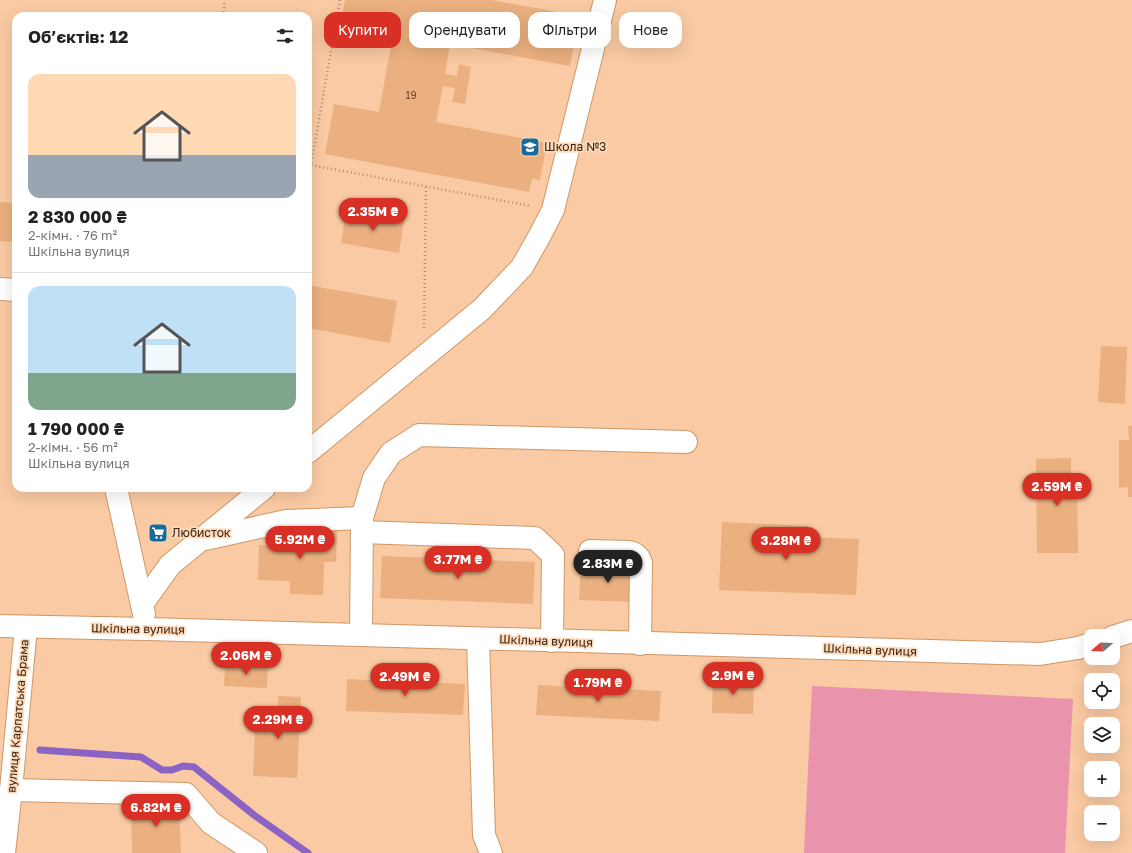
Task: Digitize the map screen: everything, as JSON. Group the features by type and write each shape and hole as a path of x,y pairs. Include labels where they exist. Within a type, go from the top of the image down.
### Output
{"street":[{"path":"312,449 482,309 522,267 553,210 605,0"},
{"path":"0,289 12,290"},
{"path":"361,635 362,525 374,478 391,452 419,435 686,442"},
{"path":"117,492 147,629"},
{"path":"142,604 170,565 259,492"},
{"path":"201,540 286,521 535,538 553,555 552,641"},
{"path":"590,551 632,553 637,555 640,559 640,644"},
{"name":"Шкільна вулиця","path":"0,626 1040,654 1084,646"},
{"name":"вулиця Карпатська Брама","path":"4,853 26,627"},
{"path":"1120,634 1132,630"},
{"path":"478,639 484,835 491,853"},
{"path":"11,790 186,794 212,823 256,853"}],"path":[{"path":"224,12 225,0"},
{"path":"312,159 340,0"},
{"path":"312,165 553,210"},
{"path":"423,358 426,186"}],"shaded area":[{"path":"812,686 1073,699 1065,853 804,853"}],"building":[{"path":"345,0 491,0 557,12 528,12 528,48 573,48 570,66 472,48 520,48 520,12 409,12 409,48 449,48 445,74 457,76 459,64 471,67 465,104 452,102 455,88 443,86 436,122 547,143 540,180 532,179 529,192 325,154 334,104 379,112 390,48 401,48 401,12 343,12"},
{"path":"0,202 12,203 12,242 0,241"},
{"path":"346,212 404,221 399,253 341,243"},
{"path":"312,286 397,301 390,343 312,329"},
{"path":"1101,346 1127,347 1125,404 1098,402"},
{"path":"1128,426 1132,426 1132,497 1128,497 1128,487 1119,488 1119,440 1129,440"},
{"path":"1071,458 1071,475 1077,475 1078,553 1037,553 1036,459"},
{"path":"722,522 808,526 807,537 859,539 856,595 719,590"},
{"path":"292,527 337,528 336,562 324,562 323,595 290,594 290,581 258,580 259,545 291,546"},
{"path":"382,556 535,562 533,604 380,598"},
{"path":"581,565 636,567 635,602 579,600"},
{"path":"225,664 268,666 267,688 224,686"},
{"path":"713,677 754,678 753,714 712,713"},
{"path":"347,679 465,684 463,715 346,711"},
{"path":"538,685 661,691 659,721 536,715"},
{"path":"278,696 301,697 297,778 253,776 256,709 278,710"},
{"path":"179,803 181,853 132,853 131,804"}],"waterway":[{"path":"40,750 141,757 162,770 172,770 183,766 194,767 254,815 308,853"}],"place":[{"name":"Школа №3","path":"530,147"},
{"name":"Любисток","path":"158,533"}]}
